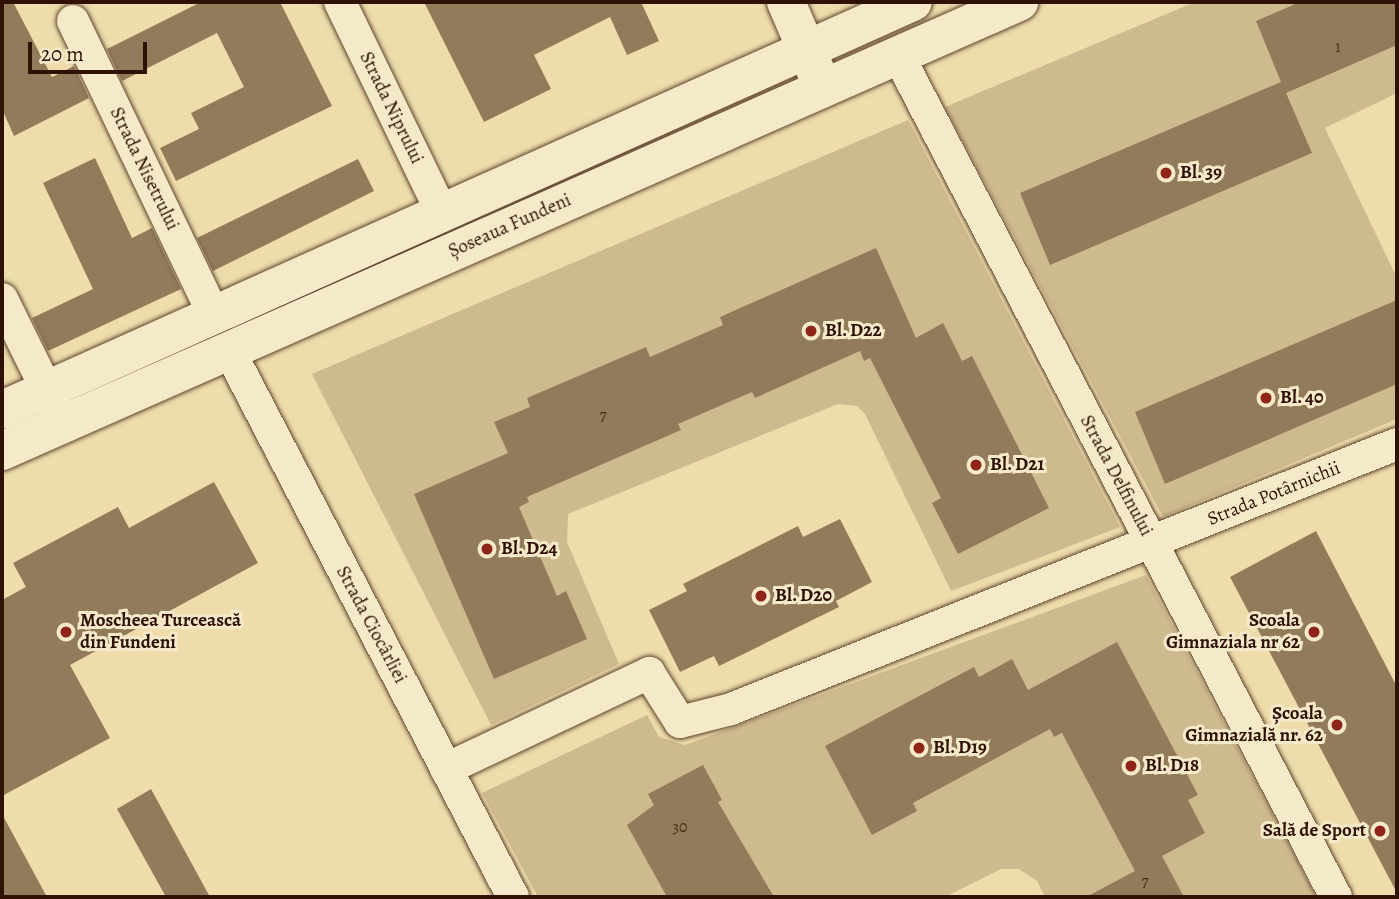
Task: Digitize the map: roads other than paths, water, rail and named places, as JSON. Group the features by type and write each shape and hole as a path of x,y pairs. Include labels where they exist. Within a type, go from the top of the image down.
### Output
{"main road":[{"path":"786,2 824,87"},
{"name":"Șoseaua Fundeni","path":"2,410 443,215 913,2"},
{"name":"Șoseaua Fundeni","path":"2,451 898,55 999,6"}],"street":[{"name":"Strada Niprului","path":"340,2 443,215"},
{"name":"Strada Nisetrului","path":"73,21 215,317"},
{"name":"Strada Delfinului","path":"898,55 1336,897"},
{"path":"2,299 63,424"},
{"name":"Strada Ciocârliei","path":"229,352 513,897"},
{"name":"Strada Potârnichii","path":"446,769 649,673 670,713 680,722 696,721 1397,444"}],"place":[{"name":"Bl. 39","path":"1166,173"},
{"name":"Bl. D22","path":"811,331"},
{"name":"Bl. 40","path":"1266,398"},
{"name":"Bl. D21","path":"976,465"},
{"name":"Bl. D24","path":"487,549"},
{"name":"Bl. D20","path":"761,596"},
{"name":"Moscheea Turcească din Fundeni","path":"66,632"},
{"name":"Scoala Gimnaziala nr 62","path":"1314,632"},
{"name":"Școala Gimnazială nr. 62","path":"1337,725"},
{"name":"Bl. D19","path":"919,748"},
{"name":"Bl. D18","path":"1131,766"},
{"name":"Sală de Sport","path":"1380,831"}]}
